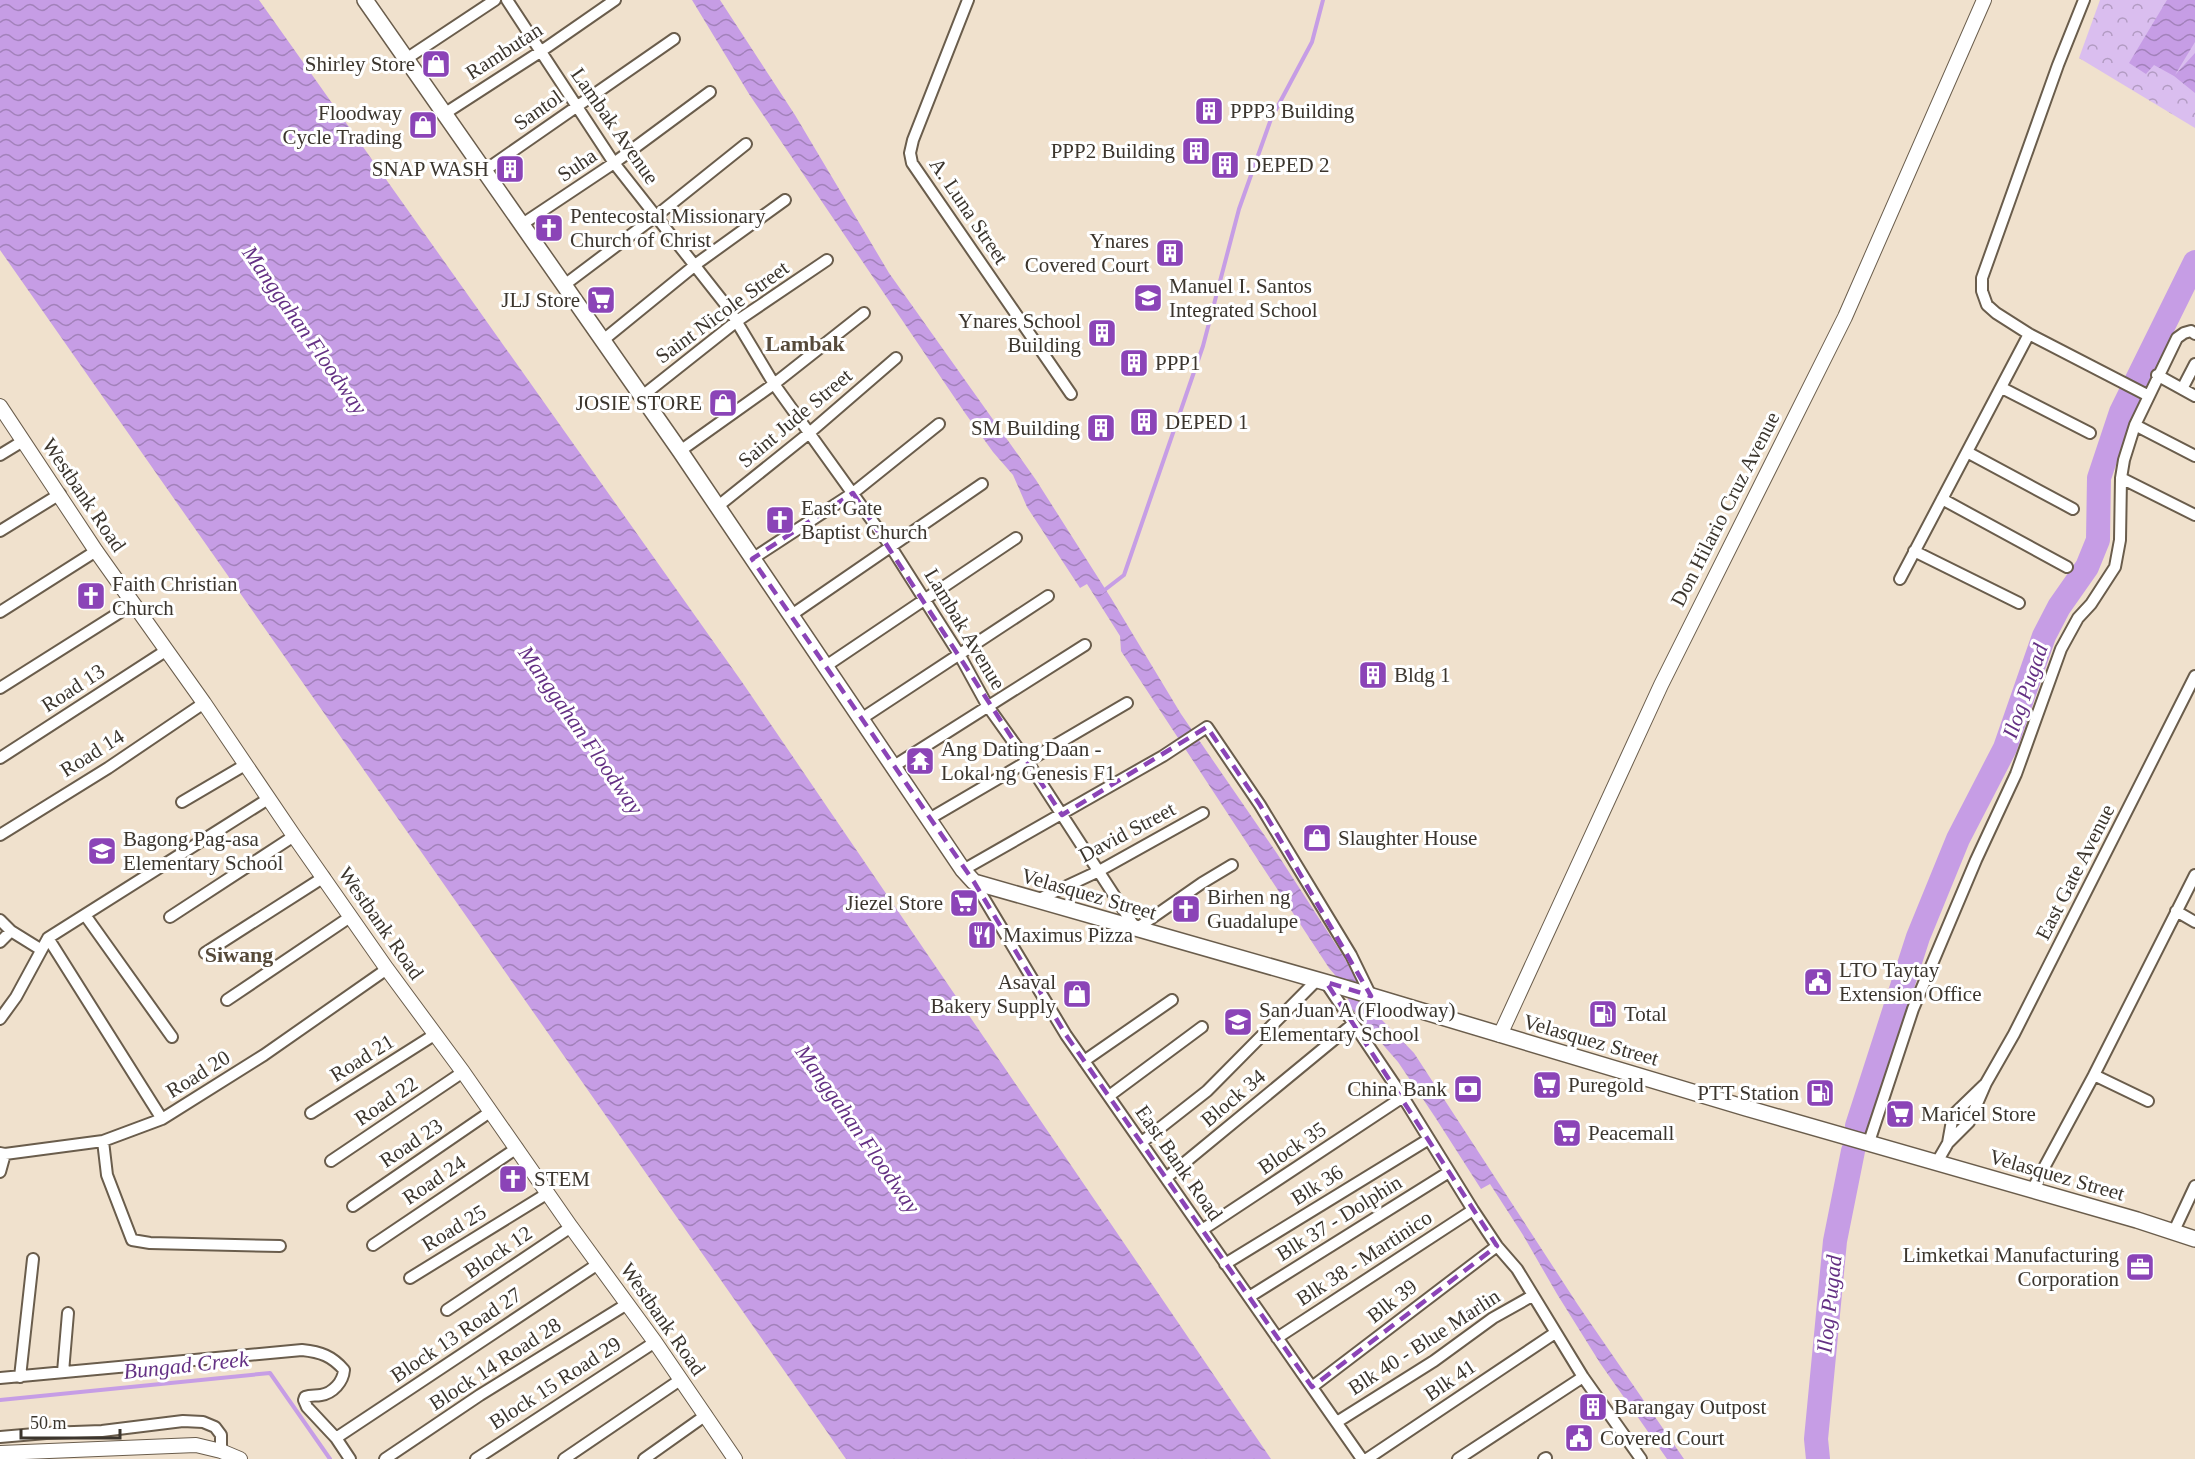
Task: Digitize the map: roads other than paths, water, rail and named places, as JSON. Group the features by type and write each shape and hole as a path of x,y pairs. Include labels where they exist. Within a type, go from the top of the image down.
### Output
{"main road":[{"path":"368,1 563,286 680,451 963,870 974,882"},
{"name":"Velasquez Street","path":"974,882 1371,996 1746,1108 2137,1220 2195,1239"}],"street":[{"path":"406,59 495,0"},
{"name":"Lambak Avenue","path":"507,0 614,163 737,321 774,384 808,434 891,547 925,598 987,705 1027,761 1136,929"},
{"name":"Rambutan","path":"444,114 615,0"},
{"name":"A. Luna Street","path":"968,0 913,140 910,153 912,163 1071,394"},
{"name":"Don Hilario Cruz Avenue","path":"1500,1035 1661,686 1845,317 1984,0"},
{"path":"2084,0 2058,65 1982,278 1982,291 1987,305 2029,334 2110,378 2149,396"},
{"name":"Santol","path":"484,171 674,39"},
{"name":"Suha","path":"521,225 614,163 711,92"},
{"path":"563,286 746,144"},
{"path":"602,341 694,266 785,200"},
{"name":"Saint Nicole Street","path":"641,397 737,321 827,260"},
{"path":"680,451 774,384 864,313"},
{"path":"1869,1142 1913,1009 1976,860 2016,774 2061,649 2078,618 2091,604 2115,567 2120,540 2121,478 2135,425 2157,375 2177,338 2191,331 2195,334"},
{"path":"1900,579 2029,334"},
{"name":"Saint Jude Street","path":"717,507 808,434 896,358"},
{"path":"2182,389 2195,364"},
{"path":"2157,375 2195,396"},
{"path":"2002,388 2090,433"},
{"name":"Westbank Road","path":"0,406 96,551 204,703 350,917 655,1342 735,1459"},
{"path":"752,559 853,493 939,424"},
{"path":"2135,425 2195,456"},
{"path":"0,454 23,441"},
{"path":"1967,452 2073,509"},
{"path":"2121,478 2195,515"},
{"path":"790,616 982,484"},
{"path":"0,531 60,494"},
{"path":"1942,499 2067,567"},
{"path":"826,666 1016,538"},
{"path":"0,612 96,551"},
{"path":"1914,551 2019,603"},
{"path":"861,719 1048,596"},
{"path":"0,688 133,604"},
{"path":"894,766 1085,645"},
{"name":"Road 13","path":"0,758 167,650"},
{"name":"East Gate Avenue","path":"1937,1162 1948,1143 1969,1122 1986,1083 2020,1023 2195,676"},
{"name":"Road 14","path":"0,835 108,768 204,703"},
{"path":"929,819 1127,703"},
{"path":"963,870 1062,815 1203,730 1260,805 1351,955 1371,996"},
{"path":"182,802 245,765"},
{"path":"0,1018 15,997 48,938 268,799"},
{"name":"David Street","path":"1037,900 1099,871 1203,813"},
{"path":"170,916 294,836"},
{"path":"1136,929 1232,865"},
{"path":"2032,1190 2094,1075 2195,875"},
{"path":"205,953 324,877"},
{"name":"East Bank Road","path":"974,882 1066,1035 1362,1459"},
{"path":"2175,911 2195,922"},
{"path":"85,915 172,1037"},
{"path":"227,1000 350,917"},
{"path":"0,920 11,931 40,949"},
{"path":"0,942 11,931"},
{"path":"48,938 162,1119"},
{"name":"Road 20","path":"2,1153 103,1141 162,1119 264,1055 387,969"},
{"path":"1142,1142 1213,1086 1321,982 1403,1097 1497,1246 1517,1269 1555,1333 1635,1457"},
{"path":"1084,1061 1172,1000"},
{"name":"Block 34","path":"1166,1178 1353,1024"},
{"path":"1109,1096 1202,1027"},
{"name":"Road 21","path":"311,1113 434,1035"},
{"name":"Road 22","path":"331,1161 463,1072"},
{"path":"2094,1075 2148,1101"},
{"name":"East Gate Avenue","path":"1948,1143 1953,1114 1986,1083"},
{"name":"Block 35","path":"1202,1230 1403,1097"},
{"name":"Road 23","path":"353,1206 490,1112"},
{"name":"Blk 36","path":"1226,1264 1429,1138"},
{"path":"103,1141 107,1175 132,1240 160,1244 280,1246"},
{"name":"Road 24","path":"373,1245 516,1148"},
{"path":"0,1172 2,1153"},
{"name":"Blk 37 - Dolphin","path":"1249,1297 1449,1172"},
{"path":"2173,1233 2195,1186"},
{"name":"Road 25","path":"410,1278 549,1193"},
{"name":"Blk 38 - Martinico","path":"1277,1338 1473,1210"},
{"name":"Block 12","path":"447,1310 571,1227"},
{"name":"Blk 39","path":"1312,1387 1497,1246"},
{"path":"20,1377 33,1259"},
{"name":"Block 13 Road 27","path":"336,1438 598,1264"},
{"name":"Blk 40 - Blue Marlin","path":"1337,1422 1434,1361 1492,1318 1532,1296"},
{"name":"Block 14 Road 28","path":"385,1459 480,1395 627,1304"},
{"path":"63,1372 68,1313"},
{"name":"Blk 41","path":"1367,1459 1555,1333"},
{"name":"Block 15 Road 29","path":"476,1459 655,1342"},
{"path":"0,1378 302,1350 321,1352 335,1359 344,1370 344,1377 332,1390 321,1395 310,1395 304,1400 307,1407 336,1438 350,1459"},
{"path":"1458,1459 1583,1377"},
{"path":"564,1459 680,1380"},
{"path":"644,1459 706,1415"},
{"path":"0,1437 102,1431 183,1421 203,1422 215,1427 221,1435 221,1451"},
{"path":"5,1455 196,1445 221,1451 240,1459"}],"water":[{"name":"Manggahan Floodway","path":"0,0 259,0 742,682 1271,1459 846,1459 0,250"},
{"path":"692,0 720,0 795,115 889,273 1036,480 1181,714 1278,855 1342,954 1368,1000 1380,1018 1414,1053 1578,1305 1684,1459 1667,1459 1600,1363 1490,1184 1481,1189 1398,1062 1352,1009 1341,982 1329,968 1121,651 1120,636 1087,584 1080,588 1027,507 1013,475 965,413 749,94"},
{"path":"2167,0 2195,0 2195,42 2175,75 2195,53 2195,93 2174,76 2154,65 2146,74 2129,63"}],"waterway":[{"path":"1102,592 1124,575 1203,346 1239,209 1271,119 1312,42 1323,0"},
{"name":"Ilog Pugad","path":"1857,1126 1918,937 1958,839 2005,748 2044,636 2059,607 2087,567 2098,540 2099,478 2121,412 2195,262"},
{"name":"Ilog Pugad","path":"1818,1459 1816,1439 1835,1241 1853,1151"},
{"name":"Bungad Creek","path":"0,1400 270,1373 330,1459"}],"place":[{"name":"Shirley Store","path":"436,64"},
{"name":"PPP3 Building","path":"1209,111"},
{"name":"Floodway Cycle Trading","path":"423,125"},
{"name":"PPP2 Building","path":"1196,151"},
{"name":"DEPED 2","path":"1225,165"},
{"name":"SNAP WASH","path":"510,169"},
{"name":"Pentecostal Missionary Church of Christ","path":"549,228"},
{"name":"Ynares Covered Court","path":"1170,253"},
{"name":"Manuel I. Santos Integrated School","path":"1148,298"},
{"name":"JLJ Store","path":"601,300"},
{"name":"Ynares School Building","path":"1102,333"},
{"name":"PPP1","path":"1134,363"},
{"name":"JOSIE STORE","path":"723,403"},
{"name":"DEPED 1","path":"1144,422"},
{"name":"SM Building","path":"1101,428"},
{"name":"East Gate Baptist Church","path":"780,520"},
{"name":"Faith Christian Church","path":"91,596"},
{"name":"Bldg 1","path":"1373,675"},
{"name":"Ang Dating Daan - Lokal ng Genesis F1","path":"920,761"},
{"name":"Slaughter House","path":"1317,838"},
{"name":"Bagong Pag-asa Elementary School","path":"102,851"},
{"name":"Jiezel Store","path":"964,903"},
{"name":"Birhen ng Guadalupe","path":"1186,909"},
{"name":"Maximus Pizza","path":"982,935"},
{"name":"LTO Taytay Extension Office","path":"1818,982"},
{"name":"Asaval Bakery Supply","path":"1077,994"},
{"name":"Total","path":"1603,1014"},
{"name":"San Juan A (Floodway) Elementary School","path":"1238,1022"},
{"name":"Puregold","path":"1547,1085"},
{"name":"China Bank","path":"1468,1089"},
{"name":"PTT Station","path":"1820,1093"},
{"name":"Maricel Store","path":"1900,1114"},
{"name":"Peacemall","path":"1567,1133"},
{"name":"STEM","path":"513,1179"},
{"name":"Limketkai Manufacturing Corporation","path":"2140,1267"},
{"name":"Barangay Outpost","path":"1593,1407"},
{"name":"Covered Court","path":"1579,1438"}],"district":[{"name":"Lambak","path":"805,343"},
{"name":"Siwang","path":"239,954"}]}
